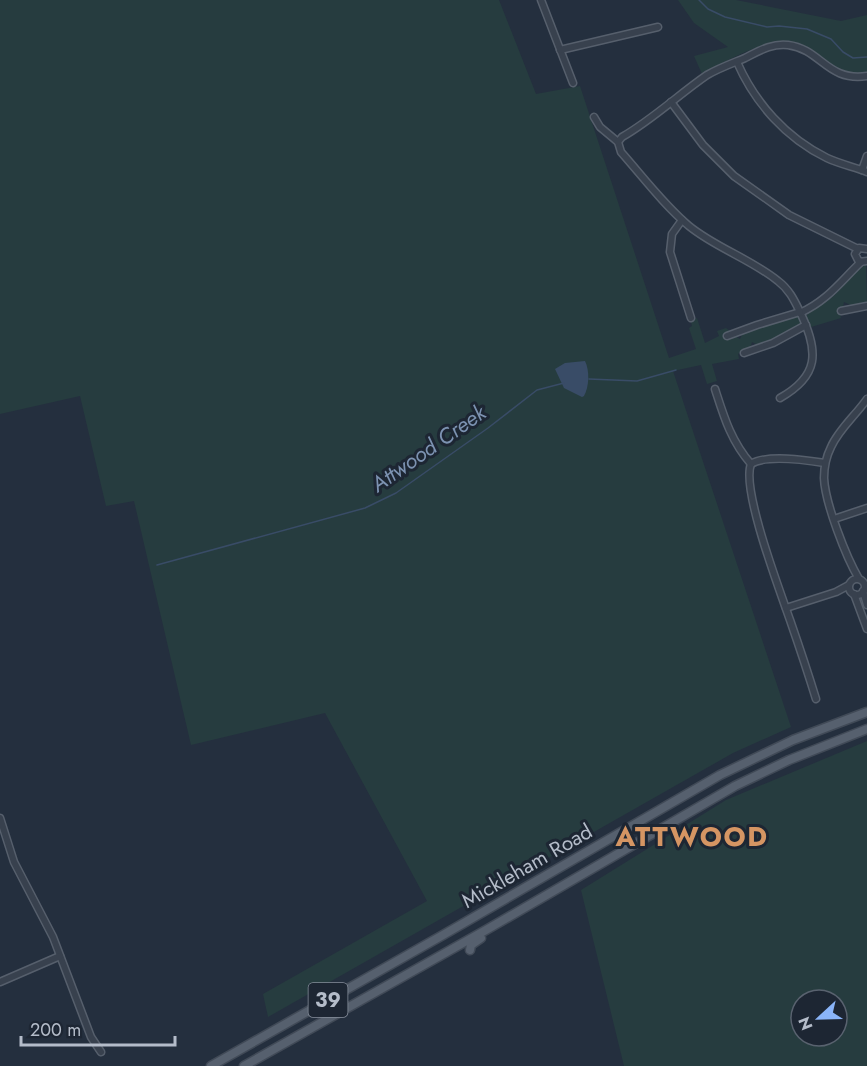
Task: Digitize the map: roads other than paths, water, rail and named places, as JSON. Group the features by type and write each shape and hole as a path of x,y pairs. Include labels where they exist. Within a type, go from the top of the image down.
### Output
{"main road":[{"name":"Mickleham Road","path":"211,1066 734,768 793,740 867,712"},
{"name":"Mickleham Road","path":"244,1066 735,786 789,760 867,729"},
{"path":"458,926 463,943"},
{"path":"470,950 471,945 482,937 486,930"},
{"path":"310,1010 307,1020 310,1029"}],"street":[{"path":"542,0 573,83"},
{"path":"560,50 658,27"},
{"path":"618,142 713,72 769,47 787,45 802,49 825,66 841,74 855,77 867,76"},
{"path":"736,62 757,99 787,132 826,157 865,171 867,156"},
{"path":"671,102 703,145 734,176 789,215 846,244 862,256"},
{"path":"594,117 600,127 618,142 619,149 682,220 701,235 780,281 792,295 813,344 813,362 797,388 780,398"},
{"path":"682,220 672,234 670,252 691,318"},
{"path":"727,336 757,324 800,312 824,300 862,256 867,241"},
{"path":"841,311 867,306"},
{"path":"744,353 773,343 806,325"},
{"path":"715,389 729,432 736,446 751,464"},
{"path":"867,399 831,445 825,463 825,486 849,562 851,588 867,629"},
{"path":"816,699 773,573 755,508 749,470 751,464 758,460 776,459 825,463"},
{"path":"834,519 867,508"},
{"path":"849,562 864,583 867,605"},
{"path":"786,608 864,583"},
{"path":"851,588 859,594 864,583"},
{"path":"0,818 22,880 53,937 92,1037 101,1052"},
{"path":"0,982 60,956"}],"water":[{"path":"585,361 588,379 586,392 582,397 564,388 555,369 565,363"}],"waterway":[{"name":"Attwood Creek","path":"699,0 708,9 725,17 767,27 807,29 831,39 843,52 853,58 867,57"},
{"name":"Attwood Creek","path":"589,379 637,381 676,370"},
{"name":"Attwood Creek","path":"157,565 365,508 396,493 537,390 564,383"}],"district":[{"name":"ATTWOOD","path":"692,837"}]}
